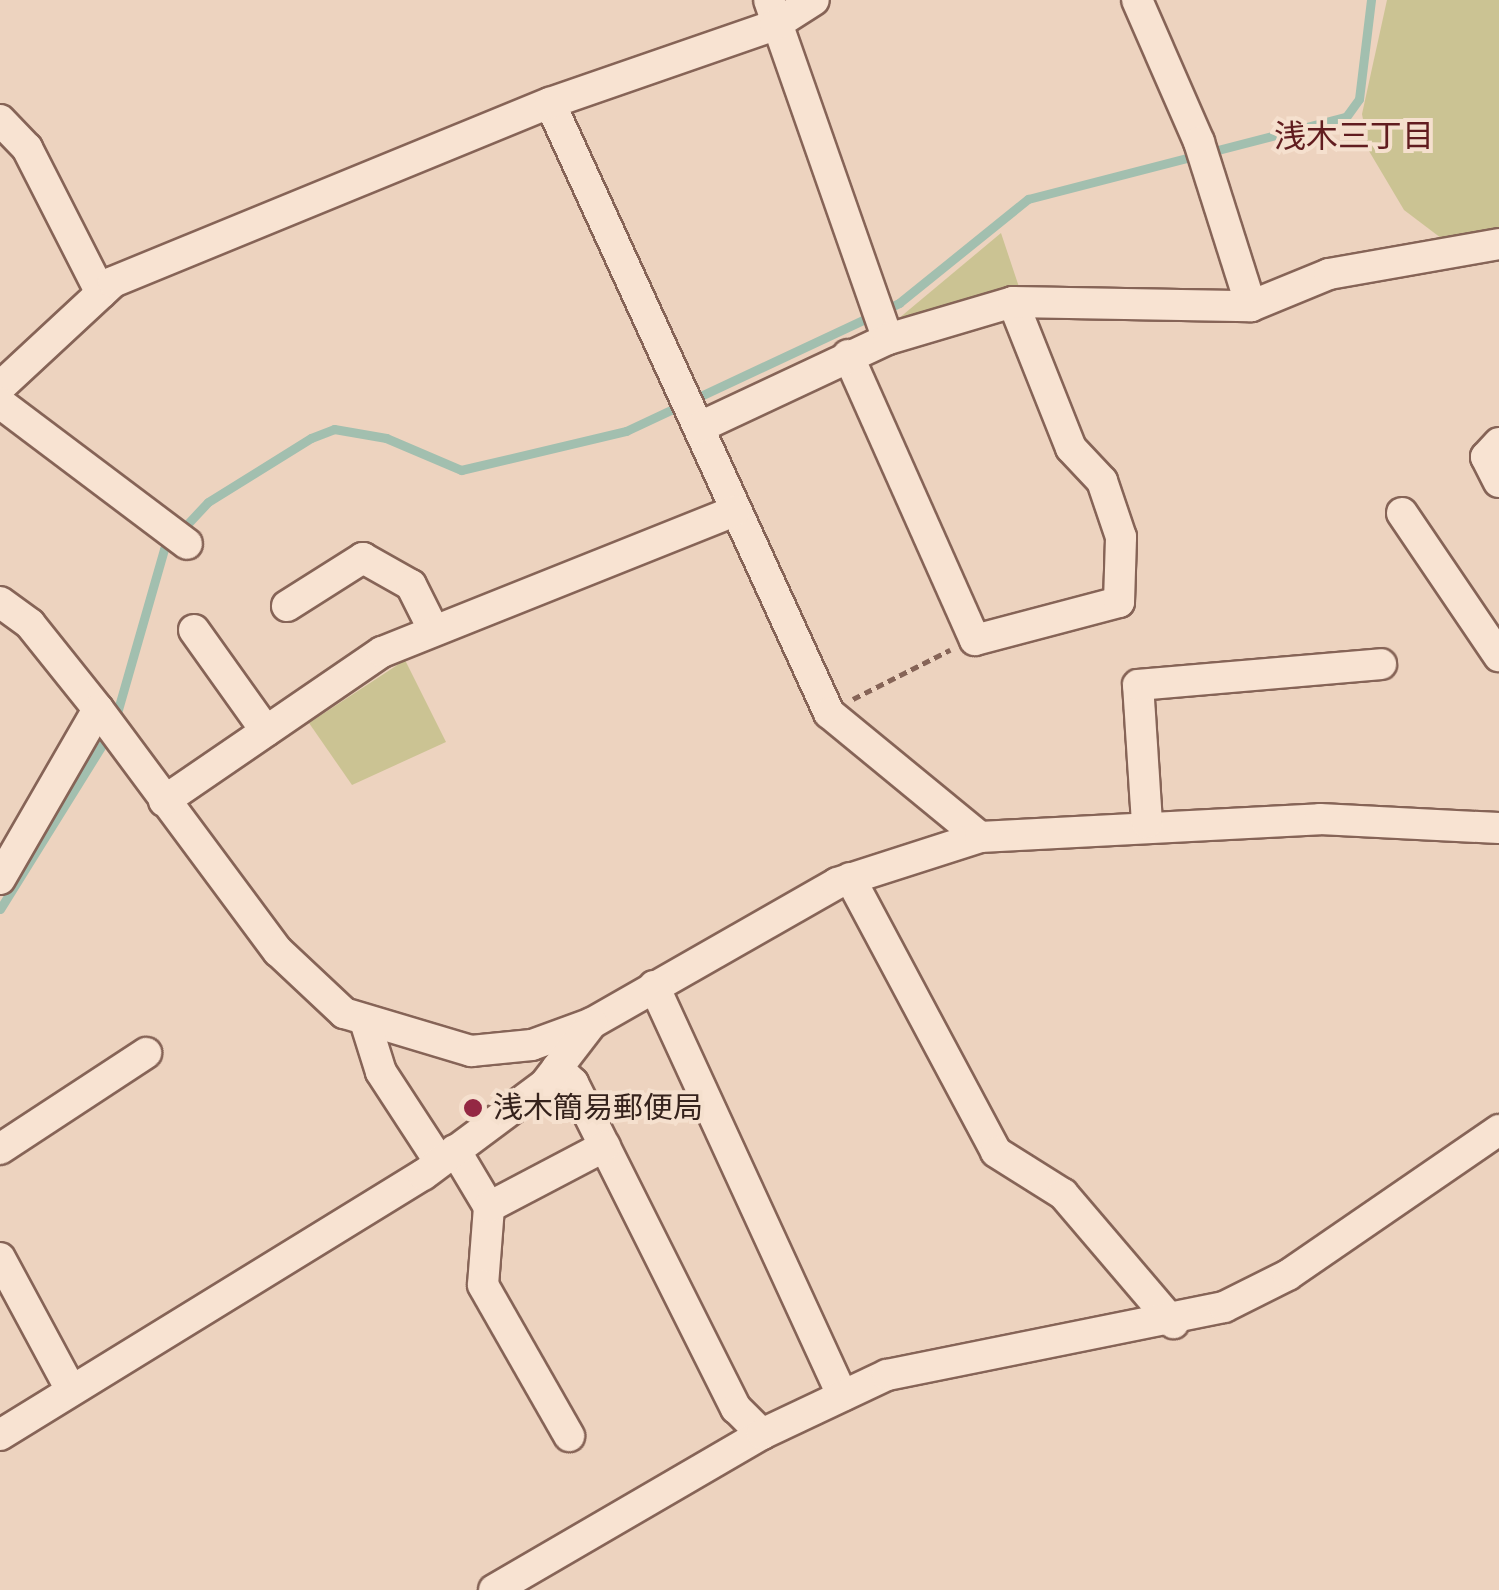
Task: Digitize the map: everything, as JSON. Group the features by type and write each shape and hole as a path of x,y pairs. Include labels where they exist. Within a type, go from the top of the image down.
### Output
{"street":[{"path":"0,388 101,292 772,12 814,0"},
{"path":"1137,0 1200,142 1252,306"},
{"path":"772,12 888,339"},
{"path":"550,103 829,713 980,837"},
{"path":"0,120 27,148 101,292"},
{"path":"700,427 888,339 1013,302 1252,306 1329,274 1499,244"},
{"path":"848,355 975,640 1119,602 1121,537 1102,481 1070,448 1013,302"},
{"path":"0,403 187,544"},
{"path":"1499,443 1486,457 1499,482"},
{"path":"164,801 266,731 433,628 734,511"},
{"path":"1402,514 1499,656"},
{"path":"287,606 363,558 411,586 433,628"},
{"path":"0,602 30,624 101,713 278,951 364,1021 471,1051 532,1044 592,1023 850,878 980,837 1147,823 1463,820 1499,828"},
{"path":"194,630 266,731"},
{"path":"1147,823 1138,684 1382,664"},
{"path":"0,879 101,713"},
{"path":"1463,820 1499,804"},
{"path":"850,878 996,1152 1063,1194 1172,1322"},
{"path":"654,986 843,1396"},
{"path":"364,1021 381,1072 489,1207 484,1285 569,1436"},
{"path":"0,1435 447,1156 557,1068 592,1023"},
{"path":"0,1149 146,1053"},
{"path":"557,1068 605,1146 736,1408 762,1434"},
{"path":"494,1590 762,1434 843,1396 934,1364 1172,1322 1288,1276 1499,1130"},
{"path":"489,1207 605,1146"},
{"path":"0,1258 70,1388"}],"path":[{"path":"829,713 975,640"}],"shaded area":[{"path":"1387,0 1499,0 1499,230 1441,238 1404,210 1369,151 1362,114"},
{"path":"1001,233 1021,293 892,324"},
{"path":"405,660 446,742 352,785 309,723"}],"waterway":[{"path":"115,720 164,549 208,502 311,438 334,429 386,438 461,470 626,431 899,303 1028,199 1346,117 1359,99 1371,0"},
{"path":"0,909 109,734"}],"place":[{"name":"浅木簡易郵便局","path":"473,1108"}],"district":[{"name":"浅木三丁目","path":"1354,136"}]}
